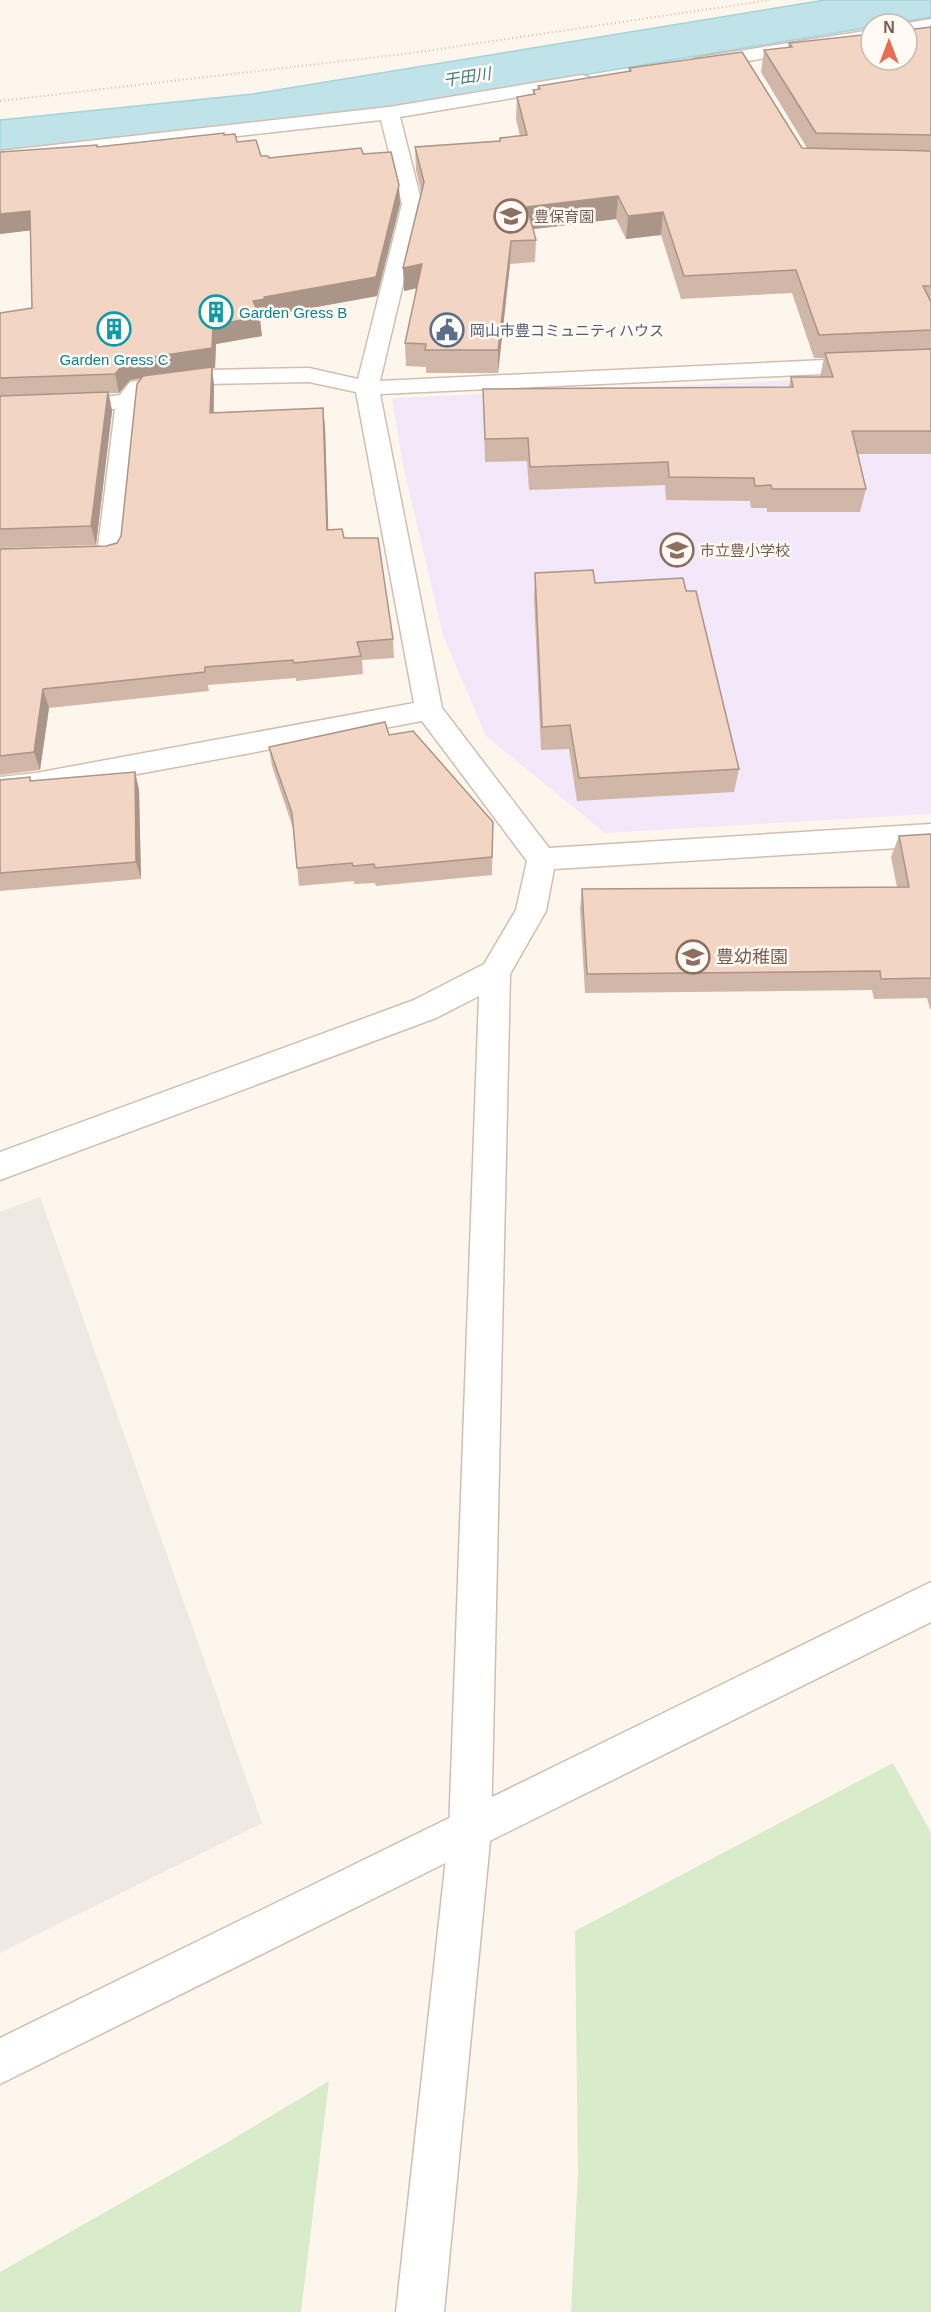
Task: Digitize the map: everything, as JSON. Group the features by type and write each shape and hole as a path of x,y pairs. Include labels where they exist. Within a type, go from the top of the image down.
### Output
{"street":[{"path":"687,65 859,37"},
{"path":"741,58 753,77"},
{"path":"0,157 389,113 598,78"},
{"path":"389,113 412,204 367,388 429,710 542,859 531,911 495,973 470,1831 420,2312"},
{"path":"0,558 110,555 127,402 138,387 208,377 309,375 367,388 931,362"},
{"path":"81,404 127,402"},
{"path":"0,787 36,783 429,710"},
{"path":"542,859 931,835"},
{"path":"0,1166 425,1009 495,973"},
{"path":"0,2062 931,1601"}],"path":[{"path":"0,101 493,43 770,0"}],"shaded area":[{"name":"市立豊小学校","path":"931,374 931,814 605,833 486,736 443,635 403,465 392,398"},
{"path":"40,1197 262,1823 0,1953 0,1212"}],"green space":[{"path":"893,1763 931,1833 931,2312 571,2312 578,2174 575,1931"},
{"path":"329,2081 301,2312 0,2312 0,2272 228,2142"}],"water":[{"name":"干田川","path":"825,0 931,0 931,17 919,19 919,12 859,12 859,29 270,127 0,155 0,120 253,94"}],"building":[{"path":"931,27 931,135 816,133 764,50 792,47 789,43 859,35 859,72 919,72 919,28"},
{"path":"742,52 802,148 931,151 931,286 923,286 931,302 931,330 819,335 796,270 684,276 663,212 628,216 618,196 527,207 536,240 511,241 498,350 425,350 426,344 405,343 422,264 403,268 424,182 415,147 500,141 500,138 527,135 517,97 535,94 533,90 540,89 538,86 631,71 629,68"},
{"path":"224,133 224,135 235,134 237,142 256,140 261,156 269,158 361,148 363,154 391,152 399,185 376,277 264,297 265,299 253,301 260,317 213,325 212,348 126,361 115,374 0,378 0,313 32,308 30,211 0,214 0,152 97,145 97,147"},
{"path":"931,349 931,431 852,431 866,489 772,489 771,485 755,486 754,478 669,477 668,462 530,467 528,438 485,439 483,389 793,387 791,377 833,377 825,353"},
{"path":"212,367 210,413 323,408 327,530 342,529 344,538 378,538 393,639 357,642 361,656 294,663 293,660 205,667 205,672 43,689 34,752 0,756 0,549 106,546 117,543 121,536 137,384 143,376"},
{"path":"108,392 91,526 0,529 0,396"},
{"path":"593,570 595,583 683,578 686,591 696,591 739,769 579,778 570,725 542,727 535,573"},
{"path":"385,722 389,735 413,731 493,822 492,857 375,868 374,864 353,866 352,863 297,868 292,813 269,747"},
{"path":"135,772 136,862 0,873 0,780 30,777 30,781"},
{"path":"931,834 931,978 881,979 880,971 587,974 582,889 909,887 899,836"}],"place":[{"name":"豊保育園","path":"511,216"},
{"name":"Garden Gress B","path":"216,312"},
{"name":"Garden Gress C","path":"114,329"},
{"name":"岡山市豊コミュニティハウス","path":"447,330"},
{"name":"市立豊小学校","path":"677,550"},
{"name":"豊幼稚園","path":"693,957"}]}
